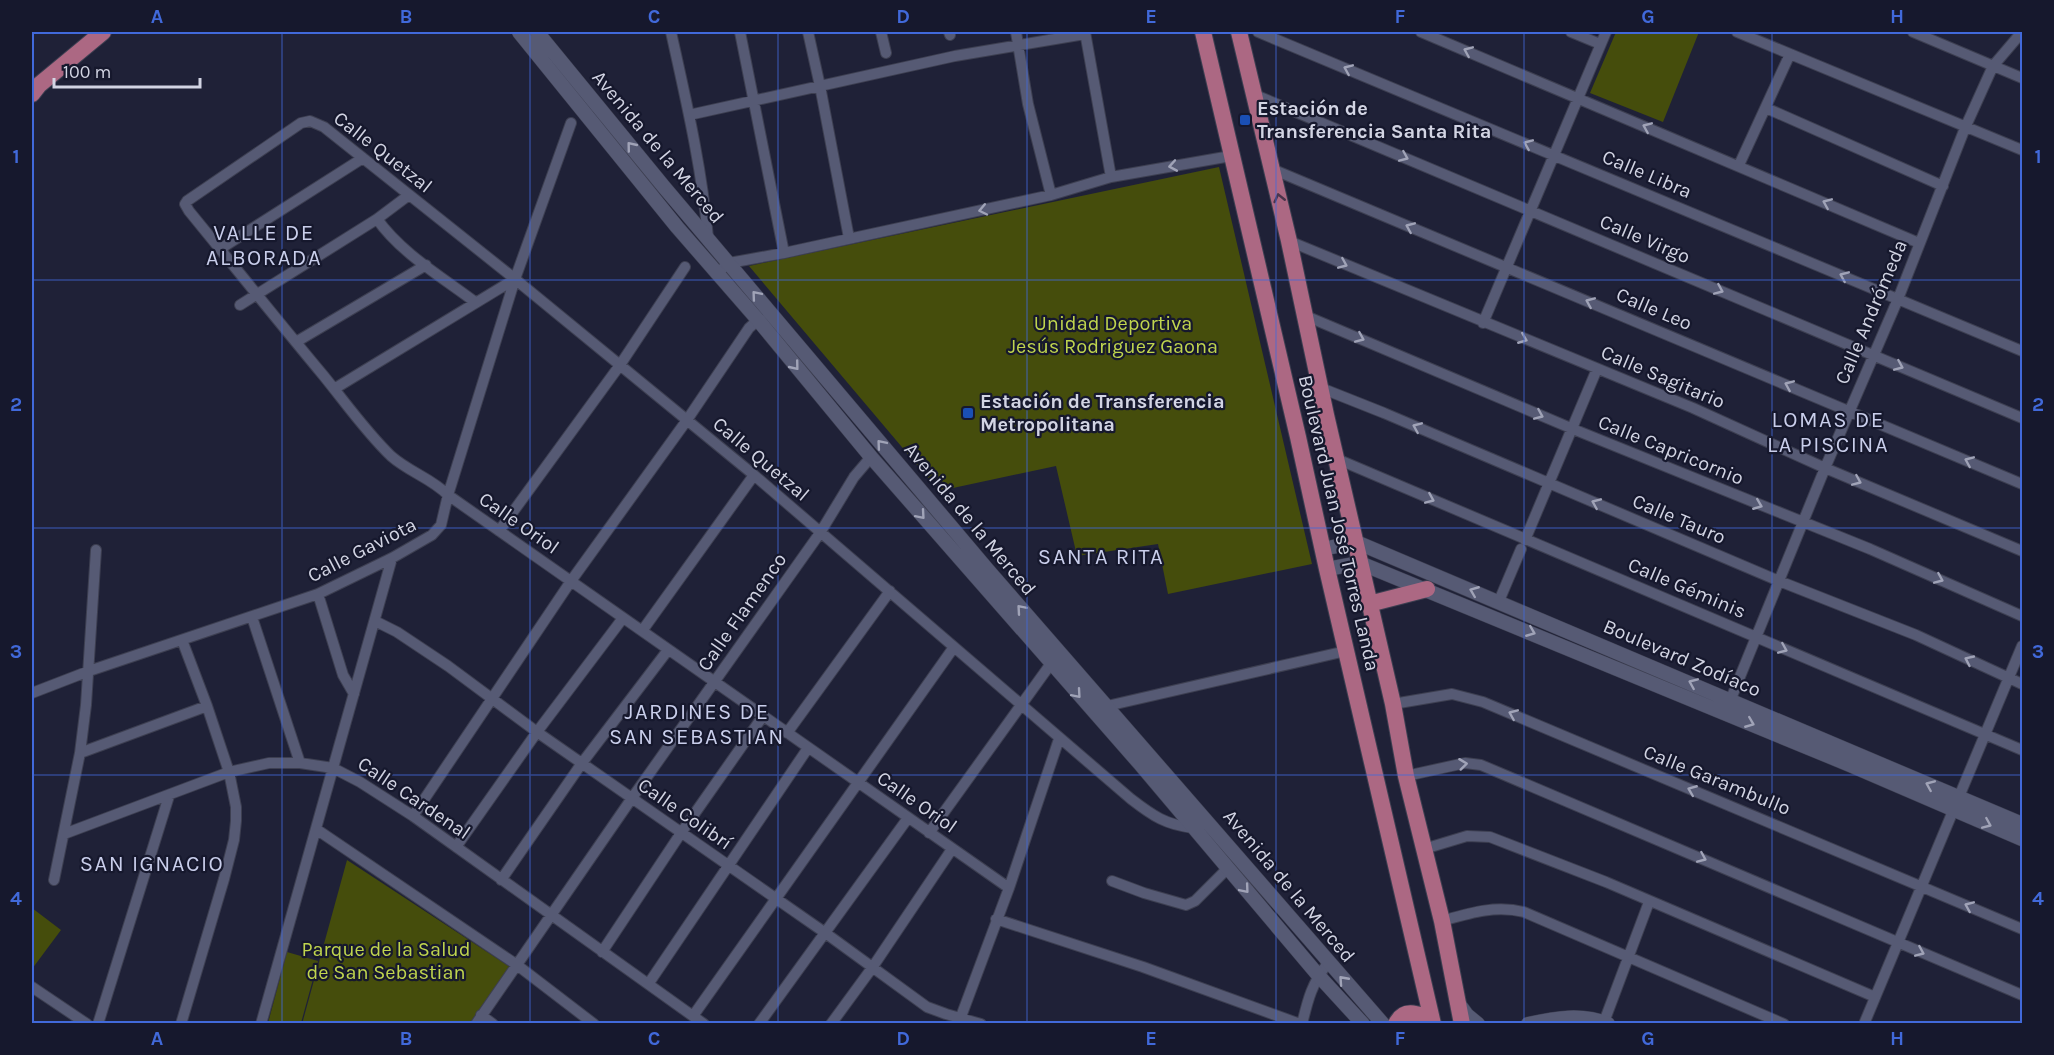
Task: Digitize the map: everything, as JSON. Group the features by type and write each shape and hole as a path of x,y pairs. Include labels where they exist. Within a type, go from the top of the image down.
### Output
{"main road":[{"path":"32,94 39,85 103,32"},
{"name":"Boulevard Juan José Torres Landa","path":"1203,32 1432,1023"},
{"name":"Boulevard Juan José Torres Landa","path":"1239,32 1306,316 1393,704 1406,776 1442,921 1462,1023"},
{"path":"1369,604 1427,589"},
{"path":"1396,1023 1405,1013 1412,1012 1426,1017 1432,1023"}],"street":[{"name":"Avenida de la Merced","path":"519,32 717,274 871,457 1055,658 1107,706 1328,963 1383,1023"},
{"name":"Avenida de la Merced","path":"537,32 1194,828 1318,975 1363,1023"},
{"path":"670,32 689,115 706,212 708,238"},
{"path":"740,32 784,253"},
{"path":"808,32 849,238"},
{"path":"881,32 886,52"},
{"path":"1016,32 1028,104 1051,195"},
{"name":"Calle Libra","path":"1258,32 2022,351"},
{"path":"1421,32 1919,243"},
{"path":"1571,32 1600,44"},
{"path":"1483,323 1606,32"},
{"path":"1737,32 2022,150"},
{"path":"1913,32 2022,78"},
{"name":"Calle Andrómeda","path":"1725,713 1825,468 1898,299 1965,128 1993,66 2022,32"},
{"path":"689,115 955,56 1085,33 1111,177"},
{"path":"1738,165 1790,54"},
{"name":"Calle Virgo","path":"1253,94 2022,418"},
{"path":"1766,108 1943,186"},
{"name":"Calle Quetzal","path":"301,123 310,121 324,127 515,279 754,475 1131,799 1157,819 1168,824 1194,828"},
{"name":"Calle Oriol","path":"301,123 187,201 186,208 370,434 410,471 437,484 448,495 1009,888"},
{"name":"Calle Gaviota","path":"32,693 89,671 318,594 392,558 437,531 441,525 448,495 515,279 572,123"},
{"path":"717,274 729,263 1051,195 1111,177 1231,156"},
{"path":"220,249 363,158"},
{"name":"Calle Leo","path":"1272,169 2022,484"},
{"path":"240,305 377,219 409,195"},
{"path":"377,219 396,242 475,302"},
{"name":"Calle Sagitario","path":"1289,241 1693,408 1825,468 2022,551"},
{"path":"296,342 426,265"},
{"path":"499,531 620,365 685,267"},
{"path":"334,389 515,279"},
{"name":"Calle Capricornio","path":"1306,316 1573,429 1803,524 1870,549 2022,616"},
{"path":"414,816 571,581 687,420 749,328 758,320"},
{"path":"1499,601 1598,369"},
{"name":"Calle Tauro","path":"1321,388 1779,581 1916,635 2022,684"},
{"name":"Calle Flamenco","path":"479,1019 820,533 854,477 871,457"},
{"name":"Calle Géminis","path":"1337,459 1523,544 1756,637 2022,750"},
{"path":"642,631 754,475"},
{"path":"1323,549 1356,542"},
{"name":"Boulevard Zodíaco","path":"1356,542 1730,699 1957,804 2022,839"},
{"path":"54,880 80,753 89,671 96,550"},
{"path":"261,1023 392,558"},
{"path":"1327,569 1360,563"},
{"name":"Boulevard Zodíaco","path":"1360,563 1725,713 1957,804 2022,824"},
{"path":"787,733 890,591"},
{"path":"318,594 343,675 354,694"},
{"path":"252,617 300,764"},
{"path":"456,847 537,732 623,618"},
{"name":"Calle Colibrí","path":"375,621 397,632 448,666 537,732 927,1006 960,1020 981,1023"},
{"path":"181,1023 234,840 236,807 229,772 182,640"},
{"path":"1864,1023 2022,646"},
{"path":"693,1016 954,647"},
{"path":"501,880 582,763 668,650"},
{"path":"1107,706 1346,651"},
{"path":"929,833 1055,658"},
{"name":"Calle Garambullo","path":"1393,704 1452,694 1483,702 2022,929"},
{"path":"80,753 207,706"},
{"path":"602,952 681,833 763,716"},
{"path":"960,1020 1009,888 1059,739"},
{"path":"649,983 808,748"},
{"name":"Calle Cardenal","path":"64,834 229,772 269,763 333,768 414,816 704,1023"},
{"path":"1406,776 1465,763 1481,765 2022,995"},
{"path":"98,1023 169,796"},
{"path":"759,1023 908,818"},
{"path":"316,829 517,965 594,1023"},
{"path":"1424,849 1467,836 1490,837 1595,877 1875,997"},
{"path":"831,1023 872,968 952,849"},
{"path":"1112,881 1186,905 1195,901 1228,868"},
{"path":"1528,1023 1579,1017 1606,1023 1628,956 1650,902"},
{"path":"1442,921 1481,910 1508,908 1539,918 1784,1023"},
{"path":"996,919 1301,1023 1311,989 1318,975 1328,963"},
{"path":"32,987 87,1023"},
{"path":"1458,1004 1478,1023"},
{"path":"479,1019 493,1023"}],"green space":[{"path":"1616,32 1699,32 1663,122 1590,93"},
{"name":"Unidad Deportiva Jesús Rodriguez Gaona","path":"1219,167 1312,564 1168,594 1158,544 1077,556 1056,466 939,491 749,266"},
{"name":"Parque de la Salud de San Sebastian","path":"347,860 510,967 470,1023 302,1024"},
{"path":"32,908 61,930 32,969"},
{"path":"287,952 318,961 301,1023 268,1023"}],"place":[{"name":"Estación de Transferencia Santa Rita","path":"1245,120"},
{"name":"Estación de Transferencia Metropolitana","path":"968,413"}],"district":[{"name":"VALLE DE ALBORADA","path":"264,246"},
{"name":"LOMAS DE LA PISCINA","path":"1828,432"},
{"name":"SANTA RITA","path":"1101,557"},
{"name":"JARDINES DE SAN SEBASTIAN","path":"697,724"},
{"name":"SAN IGNACIO","path":"152,864"}]}
